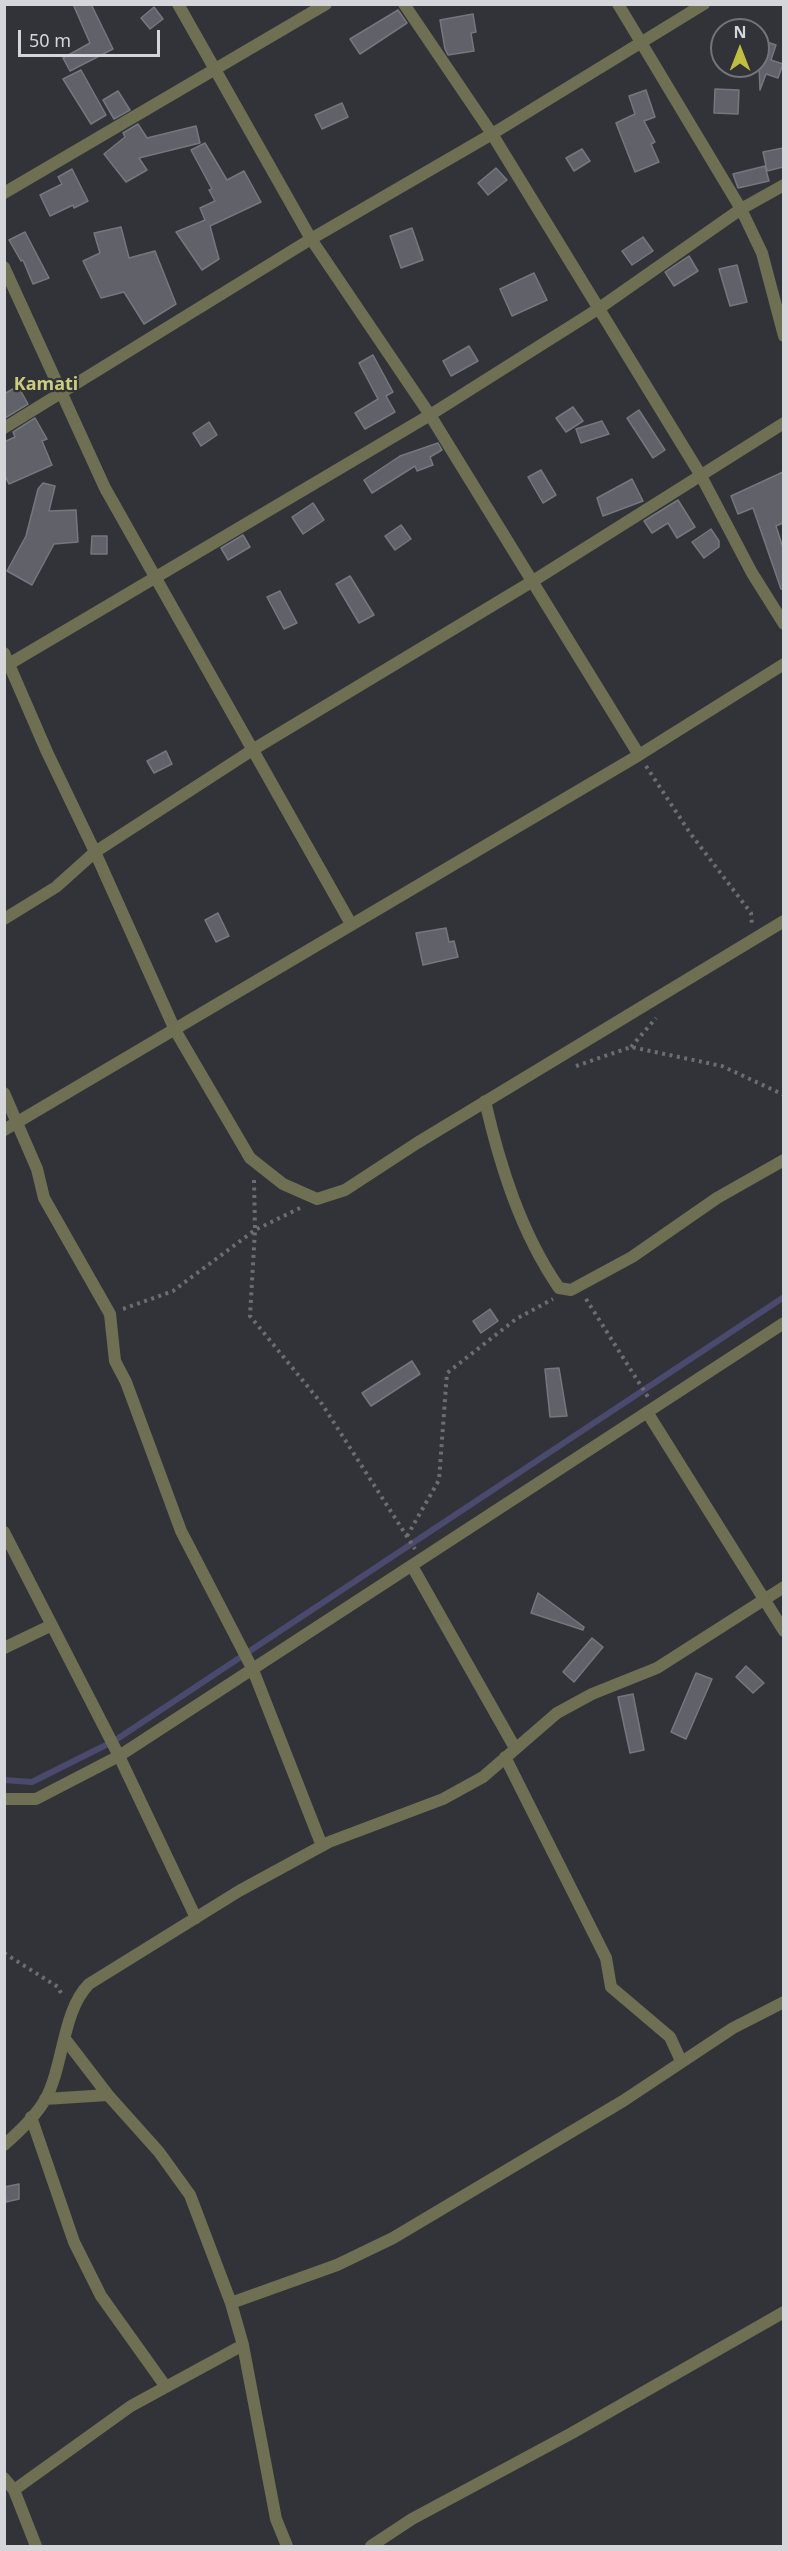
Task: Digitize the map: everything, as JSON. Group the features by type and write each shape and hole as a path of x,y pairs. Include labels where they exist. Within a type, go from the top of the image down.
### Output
{"street":[{"path":"178,4 311,238 430,416 639,755"},
{"path":"4,193 326,4"},
{"path":"404,4 492,134 700,474 752,573 783,624"},
{"path":"618,4 741,209 762,253 783,336"},
{"path":"4,428 311,238 492,134 704,4"},
{"path":"783,185 741,209 598,309 430,416 155,579 6,662 175,1030 250,1158 283,1184 317,1199 345,1190 485,1101 783,921"},
{"path":"4,267 105,488 351,924"},
{"path":"4,920 56,887 95,852 254,749 533,581 783,423"},
{"path":"4,1130 639,755 783,664"},
{"path":"4,1094 37,1169 44,1198 110,1314 115,1361 126,1382 181,1531 253,1670 322,1846"},
{"path":"485,1101 502,1169 518,1208 559,1288 574,1288 632,1257 717,1198 783,1160"},
{"path":"4,1799 36,1799 119,1756 783,1323"},
{"path":"647,1412 783,1632"},
{"path":"4,1532 109,1735 196,1918"},
{"path":"411,1566 515,1748"},
{"path":"4,2145 45,2099 72,2016 81,1993 89,1984 196,1918 322,1846 443,1799 483,1777 557,1713 592,1694 657,1668 783,1587"},
{"path":"4,1648 52,1625"},
{"path":"505,1757 606,1958 611,1987 670,2037 681,2061"},
{"path":"4,1810 19,1800"},
{"path":"231,2303 337,2265 393,2238 623,2101 733,2028 783,2002"},
{"path":"65,2039 108,2095 159,2152 190,2195 231,2303 243,2345 276,2519 287,2547"},
{"path":"45,2099 108,2095"},
{"path":"31,2117 74,2241 87,2269 122,2328 166,2387"},
{"path":"371,2547 412,2519 572,2433 783,2312"},
{"path":"14,2490 94,2431 166,2387 243,2345"},
{"path":"4,2478 14,2490 36,2547"}],"path":[{"path":"639,755 690,833 751,913 753,940"},
{"path":"567,1070 631,1047 661,1014"},
{"path":"631,1047 722,1066 783,1095"},
{"path":"250,1158 256,1195 250,1316 322,1404 407,1536 439,1480 447,1373 516,1319 574,1288 639,1384"},
{"path":"110,1314 173,1291 255,1230 317,1199"},
{"path":"4,1953 58,1987 72,2016"}],"building":[{"path":"73,4 91,4 113,49 70,71 63,58 90,43"},
{"path":"154,7 163,19 150,29 141,18"},
{"path":"398,10 407,23 360,54 350,39"},
{"path":"473,14 476,32 471,33 474,51 448,55 440,20"},
{"path":"770,43 776,45 771,60 783,64 778,78 770,75"},
{"path":"81,70 106,115 91,124 63,79"},
{"path":"760,78 764,78 760,90"},
{"path":"715,89 739,90 738,114 714,113"},
{"path":"646,90 655,117 644,121 655,142 651,144 659,162 635,172 616,123 635,114 629,96"},
{"path":"118,91 130,110 114,119 103,100"},
{"path":"342,103 348,117 322,129 315,115"},
{"path":"138,124 147,138 196,126 200,143 139,158 147,170 126,182 104,154 125,137 123,133"},
{"path":"205,143 227,180 244,171 261,202 210,226 219,259 202,270 176,232 205,220 200,208 215,201 209,190 212,189 191,150"},
{"path":"783,148 783,167 767,171 763,152"},
{"path":"582,149 590,161 574,171 566,158"},
{"path":"765,166 769,181 738,188 733,174"},
{"path":"496,168 507,180 488,195 478,183"},
{"path":"72,169 88,201 50,216 40,195 62,184 58,177"},
{"path":"121,227 129,258 155,251 176,304 144,324 124,292 101,298 83,261 100,253 94,233"},
{"path":"412,228 423,260 401,268 390,236"},
{"path":"25,232 49,278 33,284 23,260 21,261 9,240"},
{"path":"643,237 653,251 632,265 622,251"},
{"path":"689,256 698,271 674,286 665,272"},
{"path":"737,265 747,302 730,306 719,269"},
{"path":"534,273 547,300 512,316 500,289"},
{"path":"469,346 478,361 451,376 443,361"},
{"path":"373,355 393,392 386,396 395,412 365,429 355,413 378,399 359,363"},
{"path":"18,386 28,404 5,418 4,394"},
{"path":"573,407 583,421 566,432 556,418"},
{"path":"639,410 665,450 653,458 627,418"},
{"path":"35,418 47,439 42,441 52,465 9,484 4,474 4,442 15,437 13,432"},
{"path":"602,421 609,434 581,443 576,429"},
{"path":"209,422 217,435 201,446 193,433"},
{"path":"438,443 442,450 430,457 433,465 417,471 415,466 372,493 364,480 400,456"},
{"path":"541,470 556,495 543,503 528,477"},
{"path":"783,472 783,523 776,526 783,548 783,589 781,589 753,508 738,514 731,496"},
{"path":"632,479 643,501 603,516 597,498"},
{"path":"43,483 55,486 49,511 76,510 78,542 54,544 32,585 7,571 26,536 38,489"},
{"path":"678,500 695,527 677,538 668,523 652,533 644,521"},
{"path":"313,503 324,520 303,534 292,517"},
{"path":"401,525 411,539 395,550 385,536"},
{"path":"711,529 719,541 719,547 704,558 692,542"},
{"path":"243,535 250,547 228,560 221,548"},
{"path":"92,536 107,536 107,554 91,554"},
{"path":"350,576 374,615 359,623 336,584"},
{"path":"280,591 297,623 284,629 267,597"},
{"path":"166,751 172,764 154,773 147,761"},
{"path":"218,913 229,936 216,942 205,920"},
{"path":"446,928 449,942 454,941 458,957 423,965 416,933"},
{"path":"490,1309 498,1321 481,1333 473,1321"},
{"path":"412,1361 420,1374 371,1406 362,1393"},
{"path":"559,1368 567,1416 550,1417 545,1369"},
{"path":"538,1593 584,1627 583,1630 531,1613"},
{"path":"592,1638 603,1647 574,1682 563,1672"},
{"path":"746,1666 764,1683 753,1693 736,1677"},
{"path":"696,1673 712,1679 686,1739 671,1732"},
{"path":"633,1694 644,1750 630,1753 618,1697"},
{"path":"19,2184 19,2199 6,2202 4,2187"}],"waterway":[{"path":"4,1780 32,1782 114,1741 784,1297"}],"district":[{"name":"Kamati","path":"46,385"}]}
